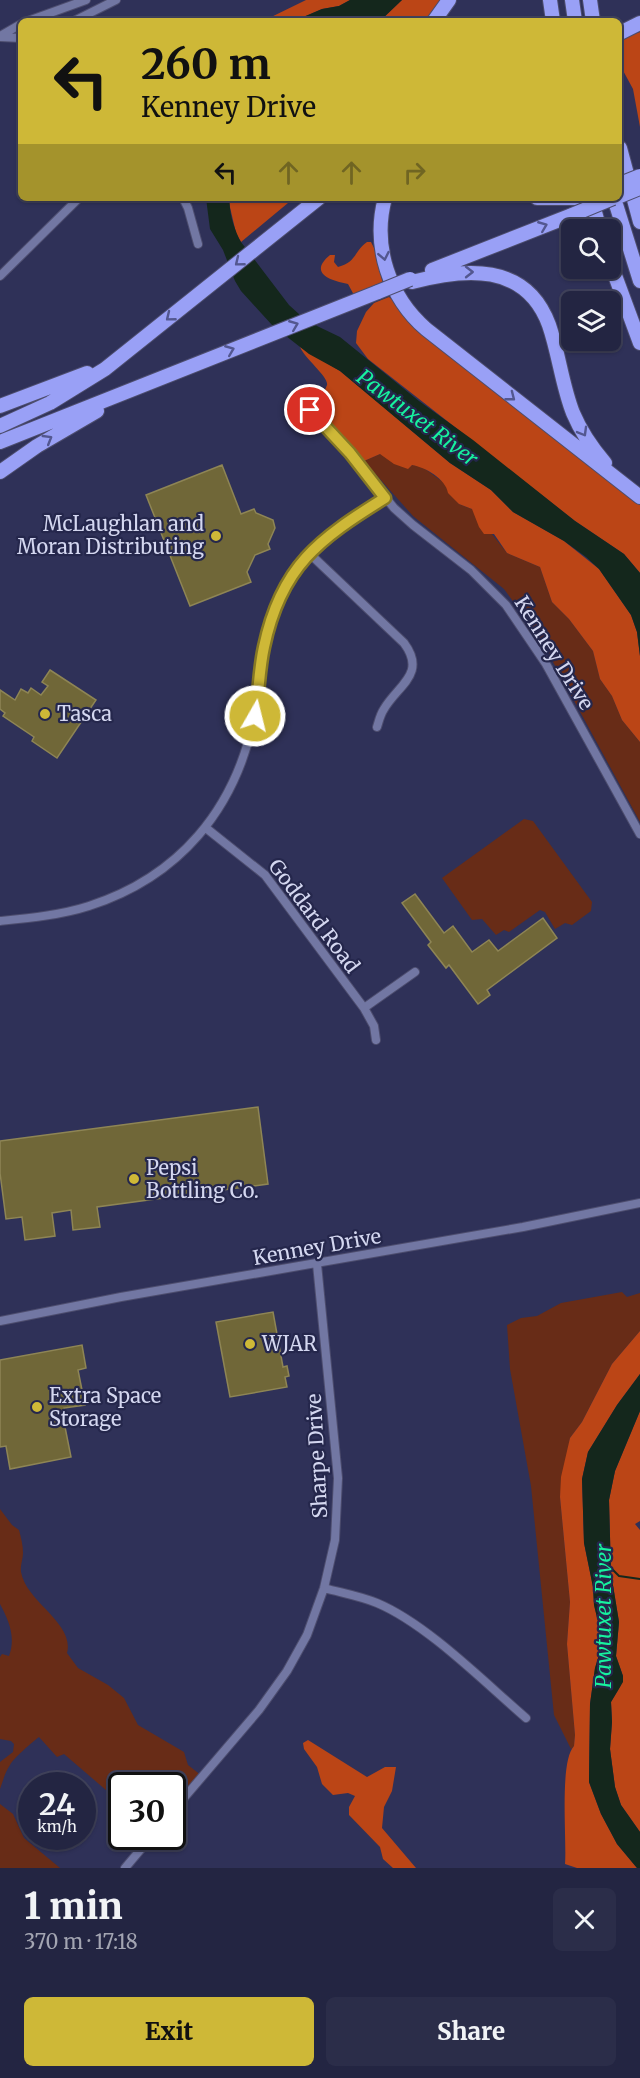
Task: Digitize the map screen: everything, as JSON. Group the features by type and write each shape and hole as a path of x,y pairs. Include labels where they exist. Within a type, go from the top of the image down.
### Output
{"highway":[{"path":"550,0 553,18"},
{"path":"572,0 575,18"},
{"path":"590,0 593,18"},
{"path":"622,32 640,24"},
{"path":"622,155 640,222"},
{"path":"622,183 640,176"},
{"path":"622,195 640,188"},
{"path":"264,241 301,201"},
{"path":"0,426 72,390 126,353 315,201"},
{"path":"385,201 381,227 384,261 396,292 411,315 640,496"},
{"path":"592,201 597,219"},
{"path":"0,442 329,311 411,281 606,201"},
{"path":"615,201 640,281"},
{"path":"411,281 448,273 481,272 504,278 528,293 542,311 549,327 568,400 581,429 607,465 640,496"},
{"path":"616,279 640,343"},
{"path":"0,406 65,382 126,353"},
{"path":"0,472 37,446 80,421 201,362"}],"street":[{"path":"36,18 86,0"},
{"path":"80,18 116,0"},
{"path":"0,37 18,26"},
{"path":"0,37 18,38"},
{"path":"0,276 76,201"},
{"path":"184,201 198,244"},
{"name":"Kenney Drive","path":"310,410 350,453 385,498 412,525 471,570 506,604 546,664 640,834"},
{"path":"0,921 75,910 133,888 171,863 206,828 229,793 244,757 257,703 264,648 277,601 296,568 309,553 332,533 385,498"},
{"path":"309,553 404,643 412,658 410,677 384,709 377,727"},
{"name":"Goddard Road","path":"206,828 265,875 363,1008 374,1026 376,1040"},
{"path":"363,1008 415,972"},
{"name":"Kenney Drive","path":"0,1321 121,1297 534,1225 640,1203"},
{"name":"Sharpe Drive","path":"186,1796 259,1710 287,1671 307,1635 324,1588 336,1533 338,1478 317,1264"},
{"path":"324,1588 378,1604 410,1622 526,1718"},
{"path":"125,1868 140,1850"}],"shaded area":[{"path":"306,0 350,0 339,6 322,9 301,18 269,18"},
{"path":"402,0 441,0 428,18 383,18"},
{"path":"640,32 640,127 633,89 622,69 622,38"},
{"path":"229,201 290,201 241,242 236,233"},
{"path":"367,242 371,242 374,248 383,284 354,295 348,284 325,276 321,267 330,255 335,255 334,262 338,267 344,265"},
{"path":"389,297 640,505 640,573 624,554 575,521 368,359 356,343 357,331 366,312 374,303"},
{"path":"300,347 340,371 450,463 491,490 513,512 564,541 599,569 631,615 637,632 640,656 640,742 622,720 612,696 600,679 593,651 569,619 552,602 540,567 507,553 494,534 484,534 472,509 459,504 448,493 443,483 429,471 412,465 408,469 394,464 380,454 364,461 318,408 327,382"},
{"path":"380,454 409,467 421,466 443,482 459,504 472,509 507,553 540,567 552,602 569,619 593,651 600,679 612,696 622,720 640,742 640,822 540,638 504,589 413,516 364,461"},
{"path":"524,819 533,821 592,902 591,911 572,925 565,923 555,929 545,912 540,910 509,932 504,930 496,935 482,919 472,920 442,878"},
{"path":"622,1292 627,1297 640,1293 640,1331 612,1364 582,1422 570,1438 560,1497 570,1602 567,1644 575,1735 574,1746 571,1749 554,1715 531,1486 510,1369 507,1325 521,1318 537,1316 561,1303"},
{"path":"640,1331 640,1374 617,1405 588,1452 582,1479 584,1543 593,1587 594,1605 603,1642 595,1668 590,1704 589,1782 601,1814 617,1844 637,1868 577,1868 565,1864 565,1784 569,1755 574,1746 575,1735 567,1644 570,1602 560,1497 561,1477 570,1438 582,1422 612,1364"},
{"path":"640,1411 640,1521 635,1524 640,1530 640,1832 621,1805 615,1787 610,1749 611,1702 620,1687 623,1676 616,1656 619,1622 611,1573 609,1500 615,1471"},
{"path":"0,1509 12,1525 19,1530 23,1550 21,1572 25,1583 64,1632 68,1642 67,1653 78,1668 108,1685 124,1698 138,1725 184,1752 188,1765 202,1776 186,1795 186,1772 108,1772 108,1792 96,1782 96,1772 85,1772 64,1754 57,1757 39,1737 12,1762 0,1789 0,1762 13,1752 14,1744 11,1741 0,1739 0,1657 2,1654 9,1656 12,1636 0,1604"},
{"path":"308,1740 367,1777 385,1767 396,1767 392,1791 384,1807 382,1828 416,1868 393,1868 383,1859 380,1847 349,1815 349,1807 355,1796 348,1793 333,1795 322,1784 317,1767 304,1749 303,1743"},
{"path":"0,1804 13,1814 18,1825 18,1850 38,1850 60,1868 0,1868"}],"water":[{"path":"350,0 402,0 383,18 301,18 322,9 339,6"},
{"name":"Pawtuxet River","path":"206,201 230,201 233,221 241,242 289,305 300,315 340,337 575,521 624,554 640,573 640,656 637,632 631,615 599,569 564,541 513,512 491,490 450,463 340,371 309,354 272,325 241,291 223,250 210,229"},
{"name":"Pawtuxet River","path":"640,1374 640,1411 615,1471 609,1500 611,1573 619,1622 616,1656 623,1676 623,1682 611,1702 610,1749 615,1787 621,1805 640,1832 640,1868 637,1868 617,1844 601,1814 589,1782 590,1704 595,1668 603,1642 594,1605 593,1587 584,1543 582,1479 588,1452 617,1405"}],"building":[{"name":"McLaughlan and Moran Distributing","path":"222,465 241,514 254,509 256,513 273,520 275,528 268,544 270,549 255,555 247,572 251,582 190,606 146,495"},
{"name":"Tasca","path":"50,670 96,700 57,758 32,741 34,737 3,716 5,713 0,709 0,690 15,700 21,689 28,693 31,688 41,695 48,686 42,682"},
{"path":"415,894 444,933 453,926 472,952 489,940 498,951 543,918 557,938 487,990 490,995 478,1004 449,965 446,968 428,945 431,942 402,903"},
{"name":"Pepsi Bottling Co.","path":"258,1107 268,1184 97,1207 100,1227 73,1230 71,1210 52,1213 55,1236 25,1240 22,1217 6,1219 0,1173 0,1141"},
{"name":"WJAR","path":"273,1312 283,1367 287,1366 289,1376 285,1377 287,1387 230,1397 216,1322"},
{"name":"Extra Space Storage","path":"82,1345 86,1368 78,1370 85,1405 64,1408 65,1412 62,1412 71,1457 10,1469 6,1446 0,1447 0,1360"}],"waterway":[{"name":"Pawtuxet River","path":"611,1568 619,1576 640,1579"}],"place":[{"name":"McLaughlan and Moran Distributing","path":"216,536"},
{"name":"Tasca","path":"45,714"},
{"name":"Pepsi Bottling Co.","path":"134,1179"},
{"name":"WJAR","path":"250,1344"},
{"name":"Extra Space Storage","path":"37,1407"}],"route":[{"path":"255,716 268,627 277,601 289,579 319,543 385,498 350,453 310,410"}]}
